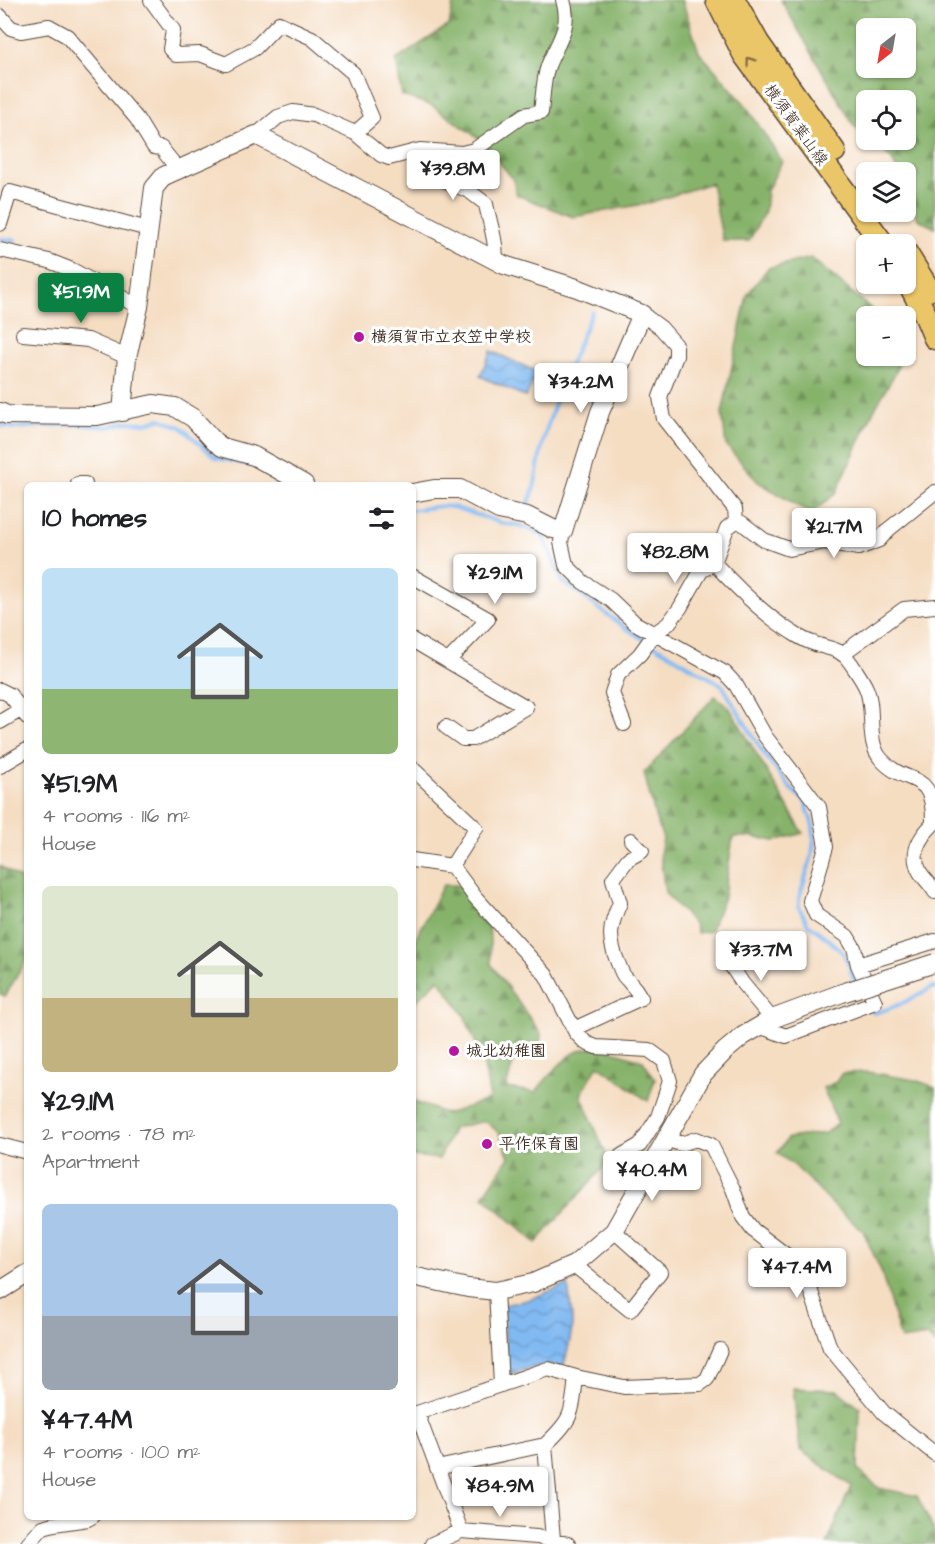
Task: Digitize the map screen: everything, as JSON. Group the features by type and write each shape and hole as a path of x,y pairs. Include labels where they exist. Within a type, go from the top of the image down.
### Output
{"main road":[{"name":"横須賀葉山線","path":"717,0 744,54 876,234"},
{"name":"横須賀葉山線","path":"734,0 758,43 856,181"},
{"path":"916,269 935,300"},
{"path":"915,294 935,338"}],"street":[{"path":"151,0 173,30 170,49 176,55 200,54 226,64 255,48 279,22 312,38 353,73 372,118 355,133"},
{"path":"122,412 127,357 139,307 154,188 164,176 256,135 278,117 293,112 314,115 355,133 381,155 389,158 420,150 462,153 474,150 524,116 541,112 548,68 565,34 563,0"},
{"path":"0,16 11,28 21,31 49,26 67,36 137,119 154,147 161,148 178,169"},
{"path":"256,135 495,260 577,288 642,314 661,328 676,345 676,356 660,397 664,419 735,509 736,521"},
{"path":"437,153 435,172 439,178 469,191 486,204 492,236 497,248 495,260"},
{"path":"0,224 10,192 148,229"},
{"path":"0,250 49,261 72,270 139,307"},
{"path":"642,314 600,412 563,531 561,542 566,565 583,582 611,600 635,623 725,673 736,686 765,736 819,807 826,847 810,900 816,915 847,936 875,1002 786,1036 765,1023 728,961"},
{"path":"23,334 88,340 127,357"},
{"path":"0,412 7,415 97,416 153,404 175,407 194,417 214,442 222,447 254,456 300,482"},
{"path":"416,493 434,489 460,489 499,510 526,516 553,529 563,531"},
{"path":"736,521 764,540 789,549 825,542 859,548 879,540 889,529 935,492"},
{"path":"624,724 612,693 618,675 640,654 655,633 668,624 701,571 714,563 727,528 736,521"},
{"path":"714,563 737,588 790,632 842,654 867,689 874,746 880,758 890,767 918,782 931,796 933,824 920,836 915,858 919,872 935,892"},
{"path":"416,578 488,619 449,660"},
{"path":"842,654 904,609 935,606"},
{"path":"416,642 526,707 473,739 463,739 446,727"},
{"path":"0,690 10,695 24,712"},
{"path":"0,722 24,713"},
{"path":"0,766 24,752"},
{"path":"416,772 476,828 452,866"},
{"path":"574,1029 641,998 634,984 622,974 610,936 613,918 620,903 613,879 628,859 642,851 631,840"},
{"path":"416,861 452,866 475,897 546,975 574,1029 586,1043 597,1047 649,1050 664,1061 670,1081 662,1132"},
{"path":"858,966 935,941"},
{"path":"416,1277 468,1288 495,1291 533,1283 574,1265 614,1231 662,1132 703,1074 725,1051 765,1023 842,993 935,963"},
{"path":"621,1156 662,1132"},
{"path":"662,1132 681,1144 696,1139 711,1145 733,1189 743,1217 753,1230 786,1254 808,1283 830,1348 884,1413 935,1454"},
{"path":"0,1145 24,1151"},
{"path":"574,1265 630,1311 660,1272 614,1231"},
{"path":"0,1291 24,1281"},
{"path":"495,1291 501,1385"},
{"path":"416,1415 548,1369 624,1387 700,1384 706,1379 720,1350"},
{"path":"437,1468 545,1445 565,1426 572,1412 576,1377"},
{"path":"416,1417 461,1531"},
{"path":"545,1445 553,1539"},
{"path":"28,1544 43,1527 75,1520"},
{"path":"432,1544 461,1531 553,1539 568,1544"}],"green space":[{"path":"454,0 682,0 699,52 744,103 782,161 767,191 765,211 749,241 723,241 711,183 649,203 573,217 517,195 513,179 481,140 431,105 402,96 396,60 449,25"},
{"path":"781,0 935,0 935,228 918,219 916,214 916,162 893,162 881,150 916,150 916,90 856,90 856,128"},
{"path":"811,258 868,306 856,306 856,366 898,366 873,412 836,493 811,514 758,482 726,445 722,413 747,295 768,268"},
{"path":"715,696 729,707 803,833 775,841 733,837 724,897 710,931 697,933 695,925 665,893 660,854 663,839 644,773"},
{"path":"0,866 24,881 24,964 5,996 0,994"},
{"path":"443,885 459,885 489,922 491,964 541,1034 540,1045 515,1056 506,1088 535,1092 570,1056 591,1048 614,1051 643,1061 655,1079 648,1101 598,1065 581,1095 609,1161 536,1243 483,1196 509,1157 499,1133 485,1121 454,1128 439,1159 416,1156 416,1102 447,1114 490,1099 483,1060 464,1015 439,979 416,1001 416,938"},
{"path":"868,1072 915,1080 935,1087 935,1345 928,1336 901,1340 881,1271 863,1231 834,1206 795,1166 777,1153 788,1138 825,1133 838,1124 823,1088 836,1082 842,1073"},
{"path":"793,1388 837,1390 860,1408 858,1470 879,1488 917,1496 935,1533 935,1544 827,1544 851,1486 800,1450"}],"water":[{"path":"491,351 537,372 526,397 480,376"},
{"path":"568,1284 572,1328 563,1368 549,1364 507,1374 503,1305 528,1300"}],"waterway":[{"path":"0,239 15,240"},
{"path":"526,509 553,409 592,312"},
{"path":"0,425 14,428 75,424 109,427 126,422 146,423 160,419 181,427 216,458 256,466"},
{"path":"264,471 278,482"},
{"path":"416,509 453,507 540,533 562,581 646,641"},
{"path":"652,644 722,685 762,751 792,790 805,801 813,826 814,838 812,856 799,898 799,907 808,924 843,953 855,984"},
{"path":"870,1008 874,1013 882,1011 935,988"}],"place":[{"name":"横須賀市立衣笠中学校","path":"359,337"},
{"name":"城北幼稚園","path":"454,1051"},
{"name":"平作保育園","path":"487,1144"}]}
